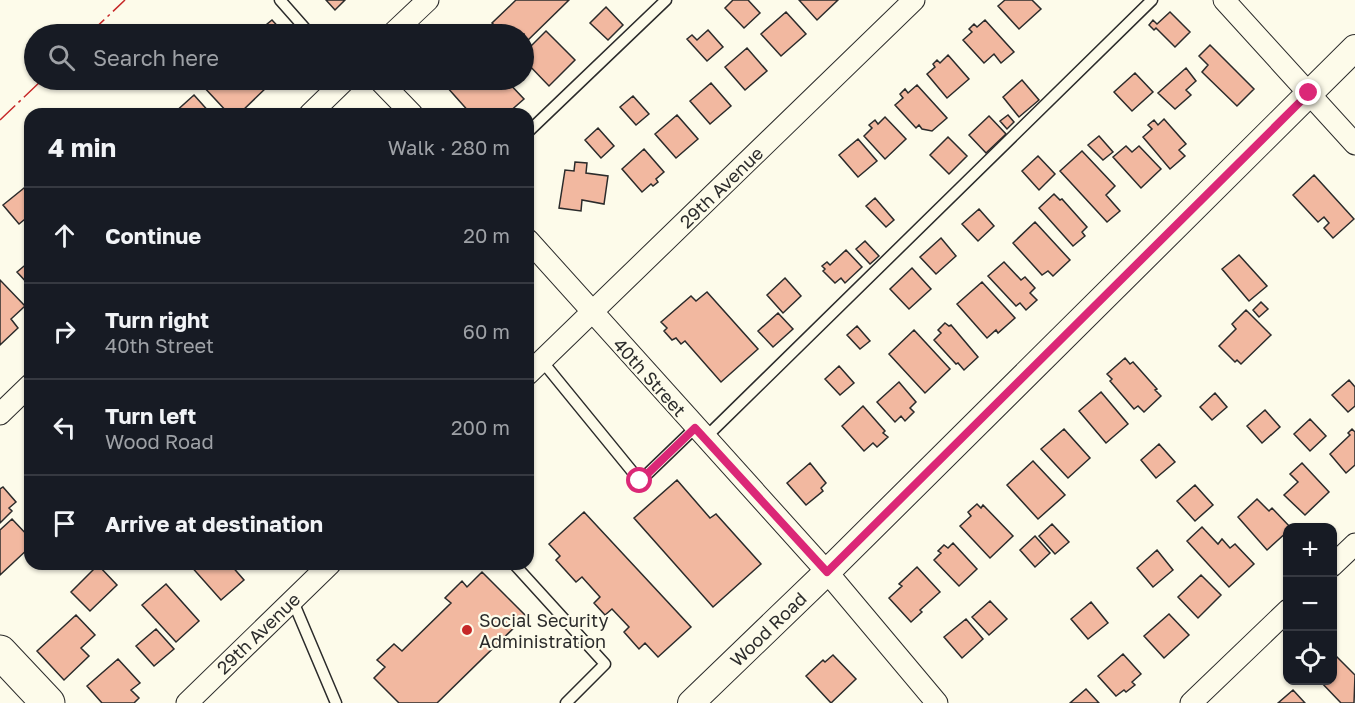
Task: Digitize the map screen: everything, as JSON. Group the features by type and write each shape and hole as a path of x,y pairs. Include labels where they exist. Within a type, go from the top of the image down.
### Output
{"main road":[{"path":"0,652 48,703"}],"street":[{"path":"403,24 428,0"},
{"name":"29th Avenue","path":"535,368 914,0"},
{"path":"1224,0 1355,144"},
{"name":"Wood Road","path":"692,703 1355,48"},
{"path":"316,108 335,90"},
{"path":"389,90 406,108"},
{"name":"40th Street","path":"534,247 827,572 937,703"},
{"path":"0,414 24,391"},
{"path":"1337,561 1355,544"},
{"name":"29th Avenue","path":"187,703 323,570"},
{"path":"1191,703 1283,614"}],"lane":[{"path":"280,0 301,24"},
{"path":"534,126 666,0"},
{"path":"535,368 640,481 700,433 1152,0"},
{"path":"519,570 605,664 566,703"},
{"path":"292,599 336,703"}],"building":[{"path":"326,0 345,0 335,10"},
{"path":"516,0 569,0 534,34 534,24 492,23"},
{"path":"733,0 748,0 760,13 744,28 725,8"},
{"path":"799,0 838,0 817,20"},
{"path":"1005,0 1032,0 1041,9 1019,29 998,6"},
{"path":"606,7 623,25 608,40 590,23"},
{"path":"786,12 806,34 781,56 761,34"},
{"path":"1170,12 1190,32 1175,47 1156,28 1154,30 1149,25 1153,20 1157,24"},
{"path":"985,20 1014,52 1001,63 994,54 984,63 963,40 972,32 969,29 974,24 977,27"},
{"path":"708,30 723,47 707,61 687,39 692,35 697,40"},
{"path":"546,31 575,60 549,86 534,70 534,43"},
{"path":"1210,45 1254,89 1237,106 1202,72 1208,65 1199,56"},
{"path":"747,48 767,71 745,90 725,67"},
{"path":"948,55 969,79 947,98 927,74 935,67 933,64 937,60 940,63"},
{"path":"1186,68 1196,81 1186,90 1191,95 1175,109 1158,93"},
{"path":"1135,73 1153,92 1132,111 1114,92"},
{"path":"1022,80 1039,100 1019,117 1003,97"},
{"path":"711,83 731,106 710,124 690,101"},
{"path":"917,85 947,118 932,131 922,129 919,125 916,128 895,105 903,98 900,94 905,89 908,93"},
{"path":"207,90 264,90 245,108 223,108"},
{"path":"450,90 515,90 524,99 514,108 466,108"},
{"path":"194,95 206,108 180,108"},
{"path":"633,96 649,114 636,125 620,107"},
{"path":"677,115 698,139 676,158 655,134"},
{"path":"1008,115 1014,122 1007,129 1000,121"},
{"path":"989,116 1006,134 986,153 969,135"},
{"path":"885,117 906,139 885,159 864,136 872,128 869,125 875,120 878,124"},
{"path":"1164,119 1186,144 1179,150 1185,156 1170,169 1143,137 1152,129 1148,125 1154,120 1158,125"},
{"path":"598,128 614,146 601,158 585,140"},
{"path":"1099,136 1113,152 1103,160 1088,145"},
{"path":"948,137 967,156 949,174 930,155"},
{"path":"858,139 877,161 858,177 839,155"},
{"path":"1126,146 1132,152 1139,146 1161,169 1141,188 1113,157"},
{"path":"644,149 664,172 656,179 658,182 653,186 651,184 642,192 622,169"},
{"path":"1082,151 1115,186 1106,195 1120,211 1107,222 1060,171"},
{"path":"1038,156 1055,174 1039,190 1022,171"},
{"path":"575,162 587,163 586,173 608,176 604,204 582,200 581,211 559,208 565,170 574,171"},
{"path":"1314,175 1354,219 1333,238 1324,228 1329,223 1324,217 1318,222 1293,195"},
{"path":"24,188 24,220 19,224 3,205"},
{"path":"1054,194 1060,200 1062,199 1087,227 1082,232 1085,236 1073,246 1039,208"},
{"path":"875,198 894,220 886,227 866,206"},
{"path":"979,209 994,226 978,241 962,224"},
{"path":"1035,222 1070,260 1053,276 1048,271 1042,275 1013,243"},
{"path":"941,238 956,256 936,274 920,257"},
{"path":"865,241 879,256 870,264 856,249"},
{"path":"846,250 862,267 845,283 841,278 835,283 823,271 825,269 822,266 827,262 830,265"},
{"path":"1239,255 1267,286 1249,301 1222,269"},
{"path":"1004,262 1021,280 1025,277 1035,288 1030,293 1037,300 1026,310 1020,303 1016,306 988,276"},
{"path":"24,266 24,280 17,272"},
{"path":"912,268 931,289 909,309 890,289"},
{"path":"785,278 801,296 783,313 767,295"},
{"path":"0,280 24,307 11,319 18,328 0,345"},
{"path":"982,282 1015,318 998,333 996,330 987,338 957,304"},
{"path":"707,292 758,349 721,382 685,341 681,344 676,338 672,340 664,331 667,328 661,322 691,296 696,301"},
{"path":"1261,302 1268,309 1259,317 1253,310"},
{"path":"1246,310 1271,335 1241,364 1237,360 1235,362 1219,346 1236,329 1232,324"},
{"path":"778,313 793,329 773,347 758,331"},
{"path":"945,323 951,325 978,357 964,370 934,340 941,333 938,330"},
{"path":"857,326 870,341 860,349 847,335"},
{"path":"914,330 950,369 925,393 889,354"},
{"path":"1125,358 1130,364 1133,362 1161,396 1144,412 1138,406 1134,409 1110,381 1112,379 1107,374"},
{"path":"839,366 854,383 840,395 825,379"},
{"path":"1349,380 1355,387 1355,406 1348,412 1332,395"},
{"path":"899,382 916,402 910,408 914,412 905,421 901,416 895,422 877,402"},
{"path":"1101,392 1128,424 1106,443 1079,411"},
{"path":"1215,393 1227,407 1212,420 1200,407"},
{"path":"863,406 888,437 877,447 873,443 864,451 842,426"},
{"path":"1265,410 1280,427 1262,443 1247,426"},
{"path":"1310,419 1326,436 1310,451 1294,434"},
{"path":"1064,429 1090,458 1068,478 1041,449"},
{"path":"1352,429 1355,432 1355,465 1346,473 1330,454 1350,435 1348,433"},
{"path":"1159,444 1175,462 1156,478 1141,460"},
{"path":"1033,461 1065,495 1038,519 1007,485"},
{"path":"810,463 826,483 821,488 823,491 806,505 787,483"},
{"path":"1302,463 1329,492 1305,515 1284,495 1298,482 1290,474"},
{"path":"677,480 710,518 716,514 761,564 713,607 634,518"},
{"path":"1195,485 1213,505 1195,521 1177,501"},
{"path":"3,487 16,502 9,508 12,511 0,523 0,489"},
{"path":"1257,499 1269,511 1272,508 1286,523 1283,523 1283,536 1267,550 1238,517"},
{"path":"977,504 981,508 983,505 1013,536 990,558 960,526 971,516 968,512"},
{"path":"584,512 691,627 658,657 645,643 639,649 624,632 629,627 612,609 605,615 594,603 600,597 582,577 576,582 556,560 560,556 549,544"},
{"path":"12,519 24,532 24,553 0,575 0,530"},
{"path":"1052,524 1069,542 1055,554 1039,536"},
{"path":"1202,527 1218,544 1222,539 1230,548 1235,544 1254,564 1229,587 1187,541"},
{"path":"1035,536 1050,553 1035,567 1020,550"},
{"path":"953,543 977,569 959,586 934,560 941,553 938,551 944,545 948,548"},
{"path":"1157,550 1173,570 1153,587 1137,568"},
{"path":"917,567 940,592 920,610 922,612 911,622 889,598 902,586 899,584"},
{"path":"93,570 103,570 117,585 90,611 71,592"},
{"path":"194,570 235,570 244,580 221,600"},
{"name":"Social Security Administration","path":"482,572 526,616 437,703 399,703 374,678 385,667 377,660 394,644 402,651 451,603 445,598 462,581 467,587"},
{"path":"1201,575 1221,595 1198,618 1178,597"},
{"path":"166,584 199,621 176,642 142,605"},
{"path":"990,601 1007,619 989,635 972,617"},
{"path":"1091,602 1108,623 1088,639 1071,619"},
{"path":"1169,614 1189,635 1164,658 1144,636"},
{"path":"76,615 95,635 81,648 89,656 64,680 37,651"},
{"path":"966,619 983,639 962,658 944,637"},
{"path":"156,629 174,649 154,666 136,646"},
{"path":"1123,654 1141,674 1132,682 1135,685 1116,696 1098,676"},
{"path":"833,655 856,679 831,703 806,676 823,660 825,662"},
{"path":"1337,657 1355,675 1354,703 1341,703 1324,685 1337,685"},
{"path":"118,659 140,683 131,690 139,698 134,703 102,703 87,686"},
{"path":"1086,689 1099,703 1070,703"},
{"path":"1293,690 1305,703 1278,703"}],"power":[{"path":"100,24 125,0"},
{"path":"0,120 32,90"}],"place":[{"name":"Social Security Administration","path":"467,630"}],"route":[{"path":"640,481 695,428 827,572 1309,93"}]}
